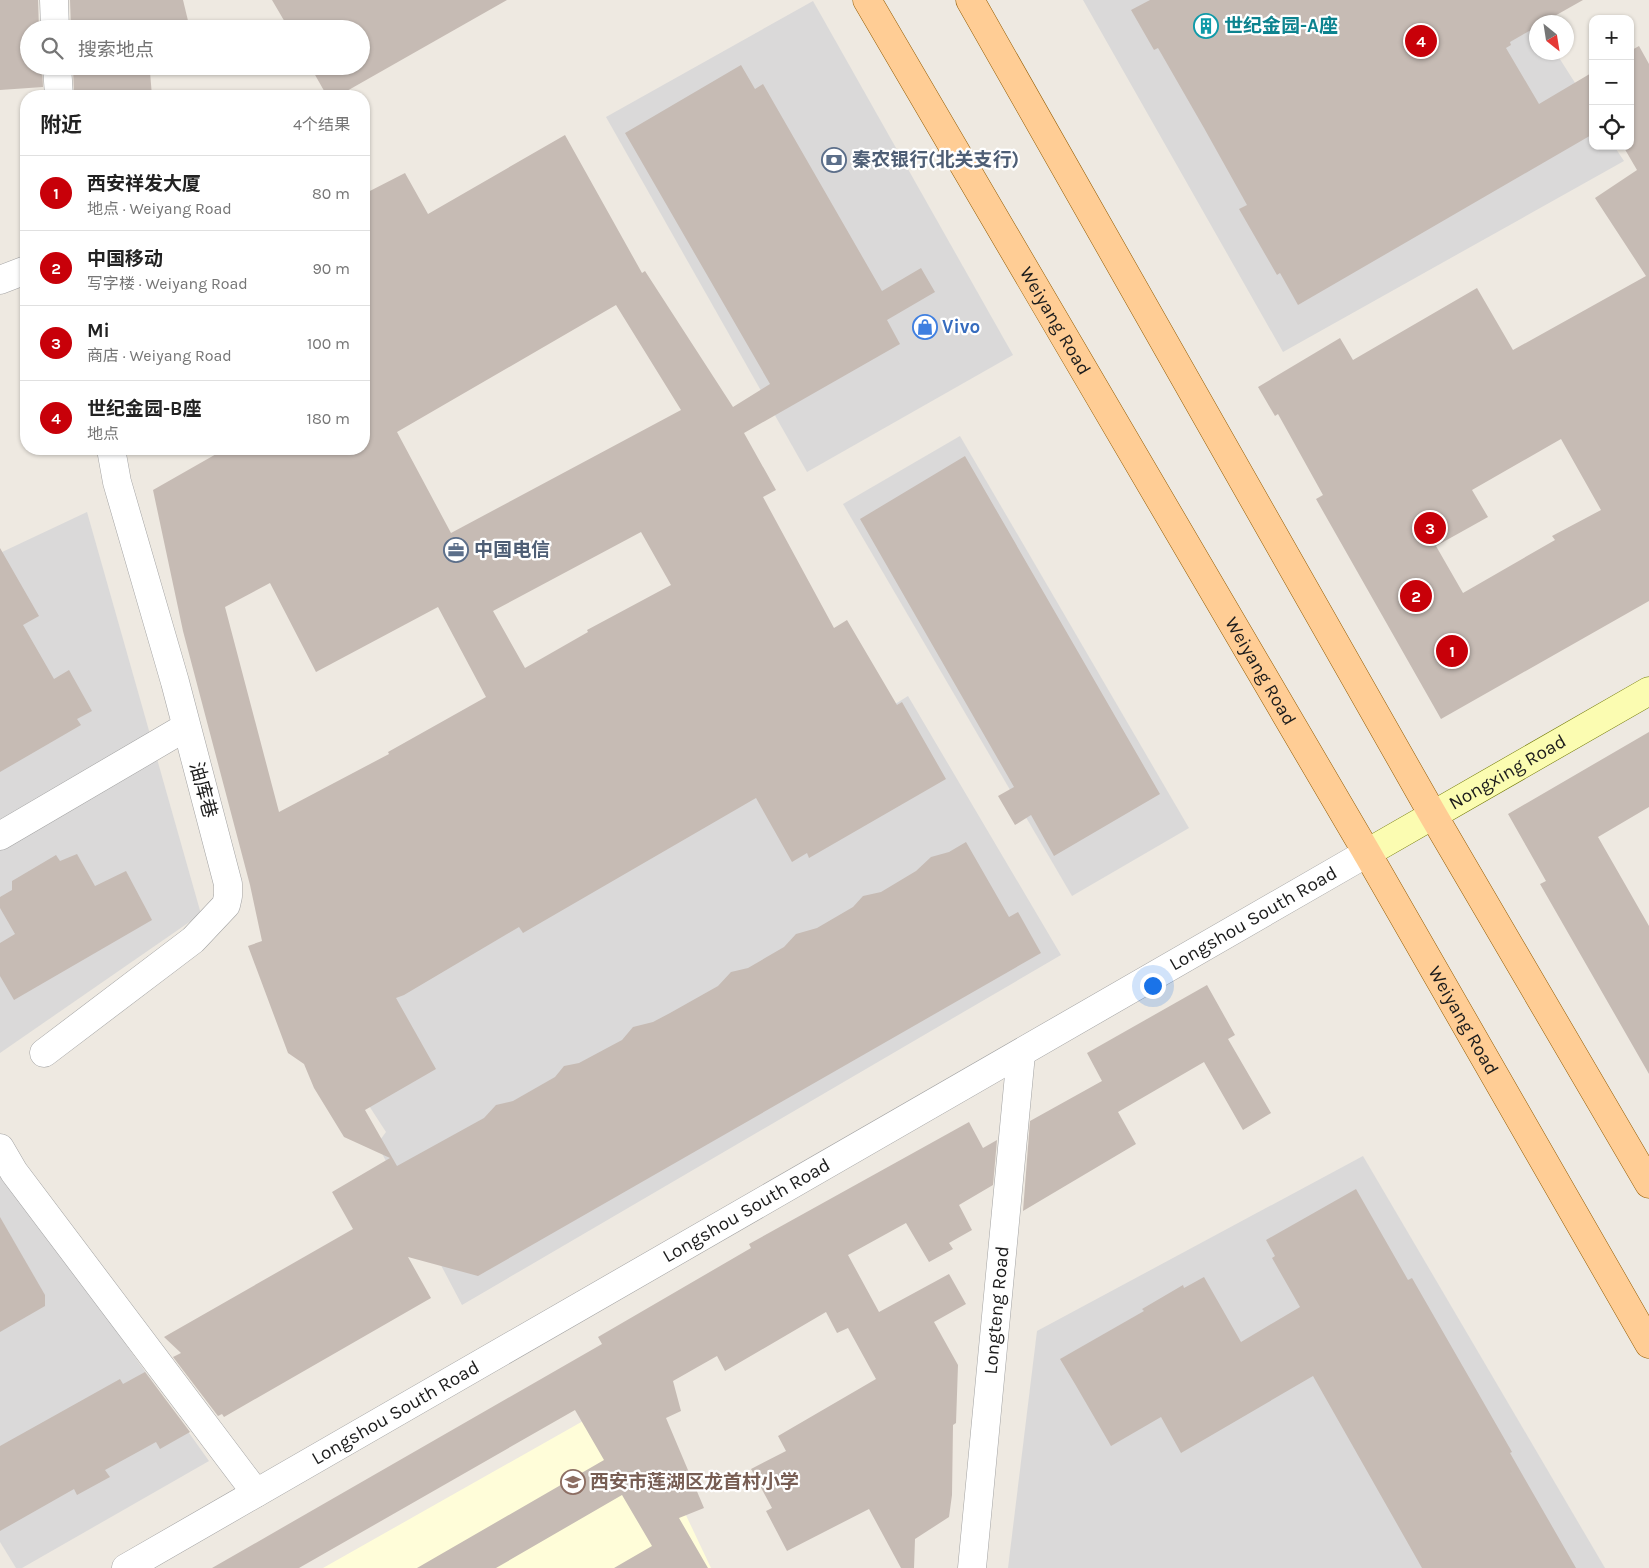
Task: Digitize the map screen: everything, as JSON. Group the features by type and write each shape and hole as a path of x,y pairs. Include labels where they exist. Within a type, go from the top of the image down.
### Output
{"main road":[{"name":"Weiyang Road","path":"867,0 1367,853 1649,1344"},
{"path":"970,0 1433,815 1649,1184"}],"street":[{"path":"54,0 55,20"},
{"path":"58,75 59,90"},
{"path":"0,280 20,272"},
{"name":"油库巷","path":"44,1053 193,940 226,905 228,896 228,884 118,482 112,455"},
{"name":"Nongxing Road","path":"1367,853 1649,691"},
{"path":"0,836 186,727"},
{"name":"Longshou South Road","path":"126,1568 1367,853"},
{"name":"Longteng Road","path":"972,1568 1021,1054"},
{"path":"0,1148 14,1172 256,1494"}],"shaded area":[{"path":"1083,0 1523,0 1533,15 1529,15 1529,60 1560,60 1589,105 1589,150 1617,150 1624,161 1283,352"},
{"path":"813,1 1013,355 807,472 606,117"},
{"path":"960,436 1189,828 1072,896 843,504"},
{"path":"87,512 201,914 0,1053 0,553"},
{"path":"908,696 1061,955 462,1305 377,1144 386,1132 338,1058 347,918 841,738"},
{"path":"1363,1156 1605,1568 1008,1568 1037,1331"},
{"path":"0,1168 209,1461 22,1568 16,1568 0,1542"},
{"name":"西安市莲湖区龙首村小学","path":"629,1395 711,1568 323,1568"}],"building":[{"path":"0,0 38,0 39,20 20,20 20,75 42,75 43,87 0,90"},
{"path":"70,0 183,0 188,20 71,20"},
{"path":"272,0 507,0 349,90 324,90 315,75 370,75 370,20 284,20"},
{"path":"1150,0 1583,0 1556,15 1529,15 1529,31 1510,42 1511,45 1506,48 1539,104 1589,74 1589,136 1298,305 1280,273 1277,275 1239,209 1247,205 1204,128 1158,48 1154,50 1131,10"},
{"path":"1639,46 1649,64 1649,601 1441,719 1316,499 1323,495 1278,414 1275,416 1258,387 1340,338 1353,360 1477,288 1513,350 1646,276 1595,198 1637,170 1625,150 1634,150 1634,49","holes":["1561,439 1601,510 1552,536 1555,540 1463,593 1436,546 1488,517 1472,490"]},
{"path":"741,65 755,89 763,84 882,291 921,268 935,292 887,320 900,344 744,433 776,490 763,497 834,628 847,620 897,705 902,702 946,779 809,858 807,853 792,862 756,798 523,933 519,927 396,998 436,1069 365,1110 397,1166 484,1118 496,1105 513,1101 555,1077 564,1066 579,1063 622,1040 633,1027 653,1022 718,986 731,972 748,968 784,947 796,934 817,928 853,907 863,896 881,892 916,871 931,857 949,852 966,842 1009,917 1018,912 1041,953 478,1276 408,1257 431,1298 224,1417 222,1414 218,1416 173,1357 181,1353 164,1337 353,1229 332,1192 390,1158 344,1137 314,1088 304,1064 288,1053 248,946 262,941 250,885 183,631 153,490 214,455 370,455 370,191 405,173 428,214 565,135 642,273 645,271 733,407 770,384 625,133","holes":["616,305 681,410 451,533 397,432","641,532 671,585 587,630 588,632 525,668 493,611","270,583 316,672 438,607 486,697 388,752 389,754 279,812 225,607"]},
{"path":"73,75 150,75 152,90 74,90"},
{"path":"965,456 1160,794 1054,856 1031,815 1015,825 998,796 1014,787 860,519"},
{"path":"0,548 39,616 23,625 54,679 69,670 92,711 77,719 81,725 0,772"},
{"path":"1649,732 1649,807 1598,837 1649,926 1649,1074 1540,884 1546,881 1508,814"},
{"path":"77,854 95,886 126,871 152,920 14,1000 0,976 0,943 15,934 0,908 0,897 12,890 12,881 56,855 60,861"},
{"path":"1207,985 1235,1035 1228,1039 1271,1113 1243,1130 1204,1062 1118,1112 1136,1144 1023,1211 1030,1121 1102,1081 1087,1053"},
{"path":"969,1122 983,1148 997,1140 993,1185 959,1205 972,1230 949,1243 953,1249 929,1262 906,1223 848,1255 879,1312 949,1274 966,1304 934,1322 958,1365 956,1423 953,1425 952,1495 949,1517 915,1539 914,1568 901,1568 869,1509 787,1551 766,1511 772,1508 751,1469 786,1451 778,1436 876,1379 848,1328 837,1333 826,1312 725,1371 717,1356 673,1381 681,1411 666,1418 704,1508 679,1518 708,1568 614,1568 652,1546 622,1495 496,1568 417,1568 604,1460 575,1410 299,1568 212,1568 602,1344 598,1337 751,1248 749,1244"},
{"path":"1356,1189 1408,1280 1412,1278 1576,1568 1422,1568 1313,1376 1181,1453 1161,1417 1111,1446 1060,1359 1144,1311 1142,1309 1183,1285 1184,1288 1204,1277 1241,1342 1300,1307 1272,1258 1275,1256 1266,1240"},
{"path":"0,1217 45,1295 45,1306 0,1332"},
{"path":"145,1372 190,1432 160,1449 156,1442 105,1470 110,1477 77,1495 74,1489 0,1531 0,1446 120,1379 123,1384"}],"place":[{"name":"世纪金园-A座","path":"1206,26"},
{"name":"世纪金园-B座","path":"1421,41"},
{"name":"秦农银行(北关支行)","path":"834,160"},
{"name":"Vivo","path":"925,327"},
{"name":"Mi","path":"1430,528"},
{"name":"中国电信","path":"456,550"},
{"name":"中国移动","path":"1416,596"},
{"name":"西安祥发大厦","path":"1452,651"},
{"name":"西安市莲湖区龙首村小学","path":"573,1482"}]}
